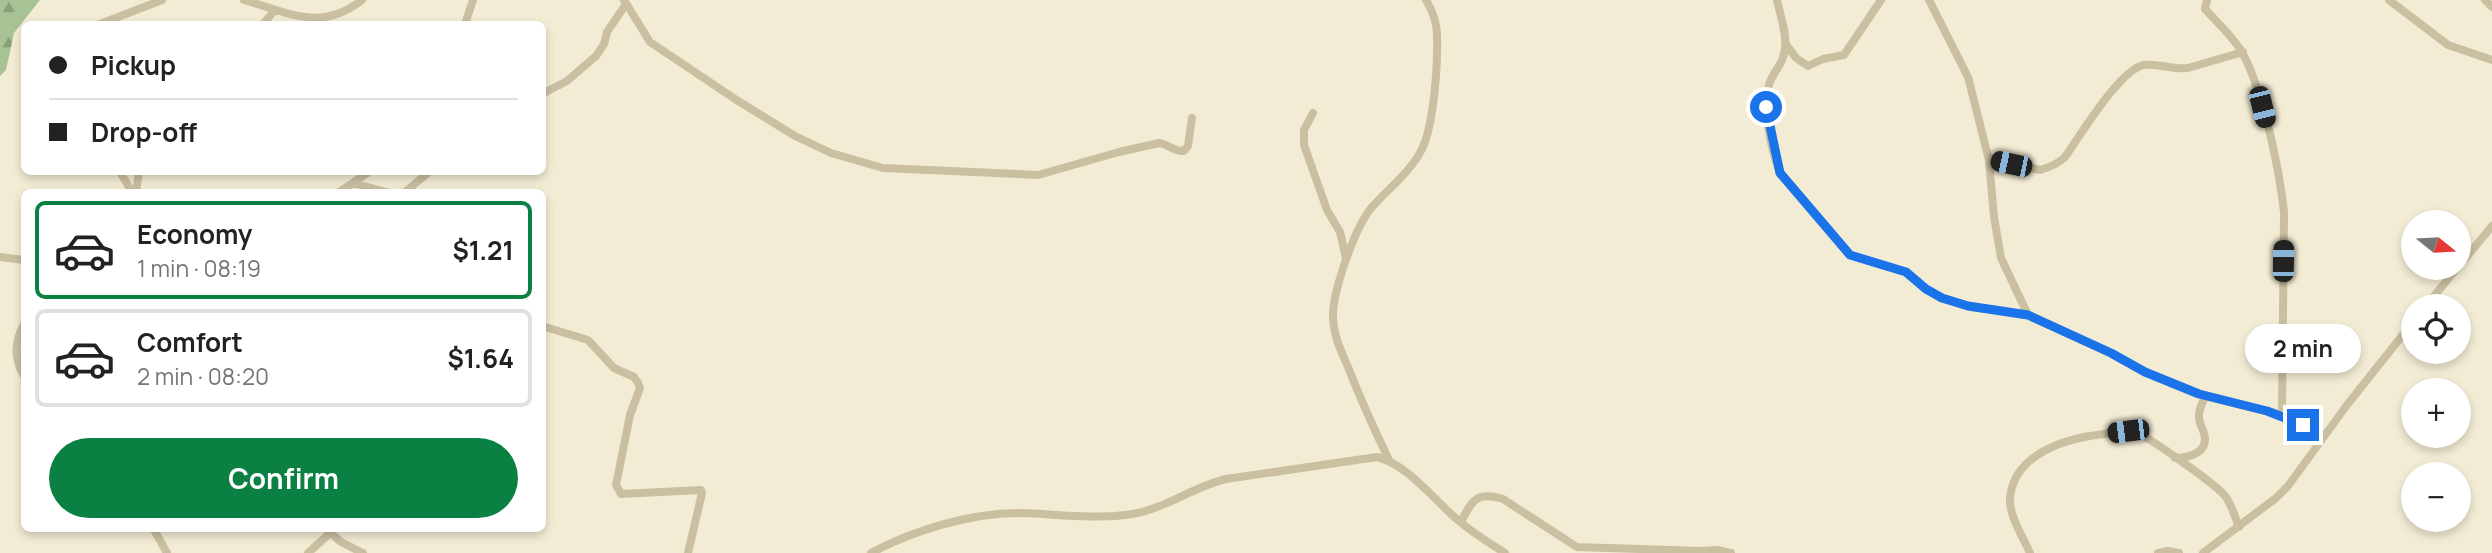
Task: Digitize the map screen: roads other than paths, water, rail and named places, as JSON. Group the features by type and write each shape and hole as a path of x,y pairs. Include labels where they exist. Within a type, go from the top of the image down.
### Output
{"street":[{"path":"108,21 162,0"},
{"path":"244,0 294,17 313,19 352,8 362,0"},
{"path":"466,21 473,0"},
{"path":"1426,0 1435,21 1437,35 1435,86 1427,136 1422,151 1412,165 1362,221 1335,299 1333,324 1364,409 1389,460 1461,522 1504,553"},
{"path":"1777,0 1786,44 1783,61 1772,77 1767,94 1768,119 1776,162 1780,173 1844,250 1858,259 1906,272 1942,298 1968,306 2028,315 2111,353 2145,372 2205,396 2282,415 2325,435"},
{"path":"1786,44 1796,58 1808,66 1823,59 1844,55 1881,0"},
{"path":"1929,0 1968,76 1989,160 2001,258 2028,315"},
{"path":"2207,0 2204,9 2242,52 2259,98 2280,182 2284,212 2282,415"},
{"path":"2389,0 2448,45 2492,60"},
{"path":"2485,0 2492,7"},
{"path":"546,92 567,80 596,56 625,2 650,42 734,99 795,136 831,153 883,168 1038,175 1159,143 1179,152 1184,151 1188,146 1192,118"},
{"path":"266,21 275,10"},
{"path":"1989,160 2040,170 2047,168 2060,162 2114,89 2136,68 2152,65 2188,68 2242,52"},
{"path":"1313,113 1304,130 1304,145 1327,209 1340,232 1347,261"},
{"path":"344,189 365,175"},
{"path":"409,189 425,175"},
{"path":"353,183 375,189"},
{"path":"2471,251 2492,226"},
{"path":"0,257 21,260"},
{"path":"2436,294 2447,280"},
{"path":"546,327 588,340 614,368 634,377 639,383 616,485 621,494 701,490 688,553"},
{"path":"21,332 16,344 16,357 21,369"},
{"path":"2203,553 2288,486 2401,337"},
{"path":"2175,458 2192,456 2205,442 2199,417 2205,396"},
{"path":"2030,553 2012,514 2010,502 2011,492 2020,474 2031,460 2045,449 2080,437 2128,431 2145,436 2218,489 2232,507 2239,527"},
{"path":"871,553 925,530 997,514 1128,515 1153,509 1206,484 1226,479 1368,457 1389,460"},
{"path":"1461,522 1469,506 1478,497 1490,495 1503,499 1577,547 1717,550 1731,553"},
{"path":"155,532 167,553"},
{"path":"308,553 326,532"},
{"path":"329,532 363,553"},
{"path":"2158,553 2179,553"}]}
